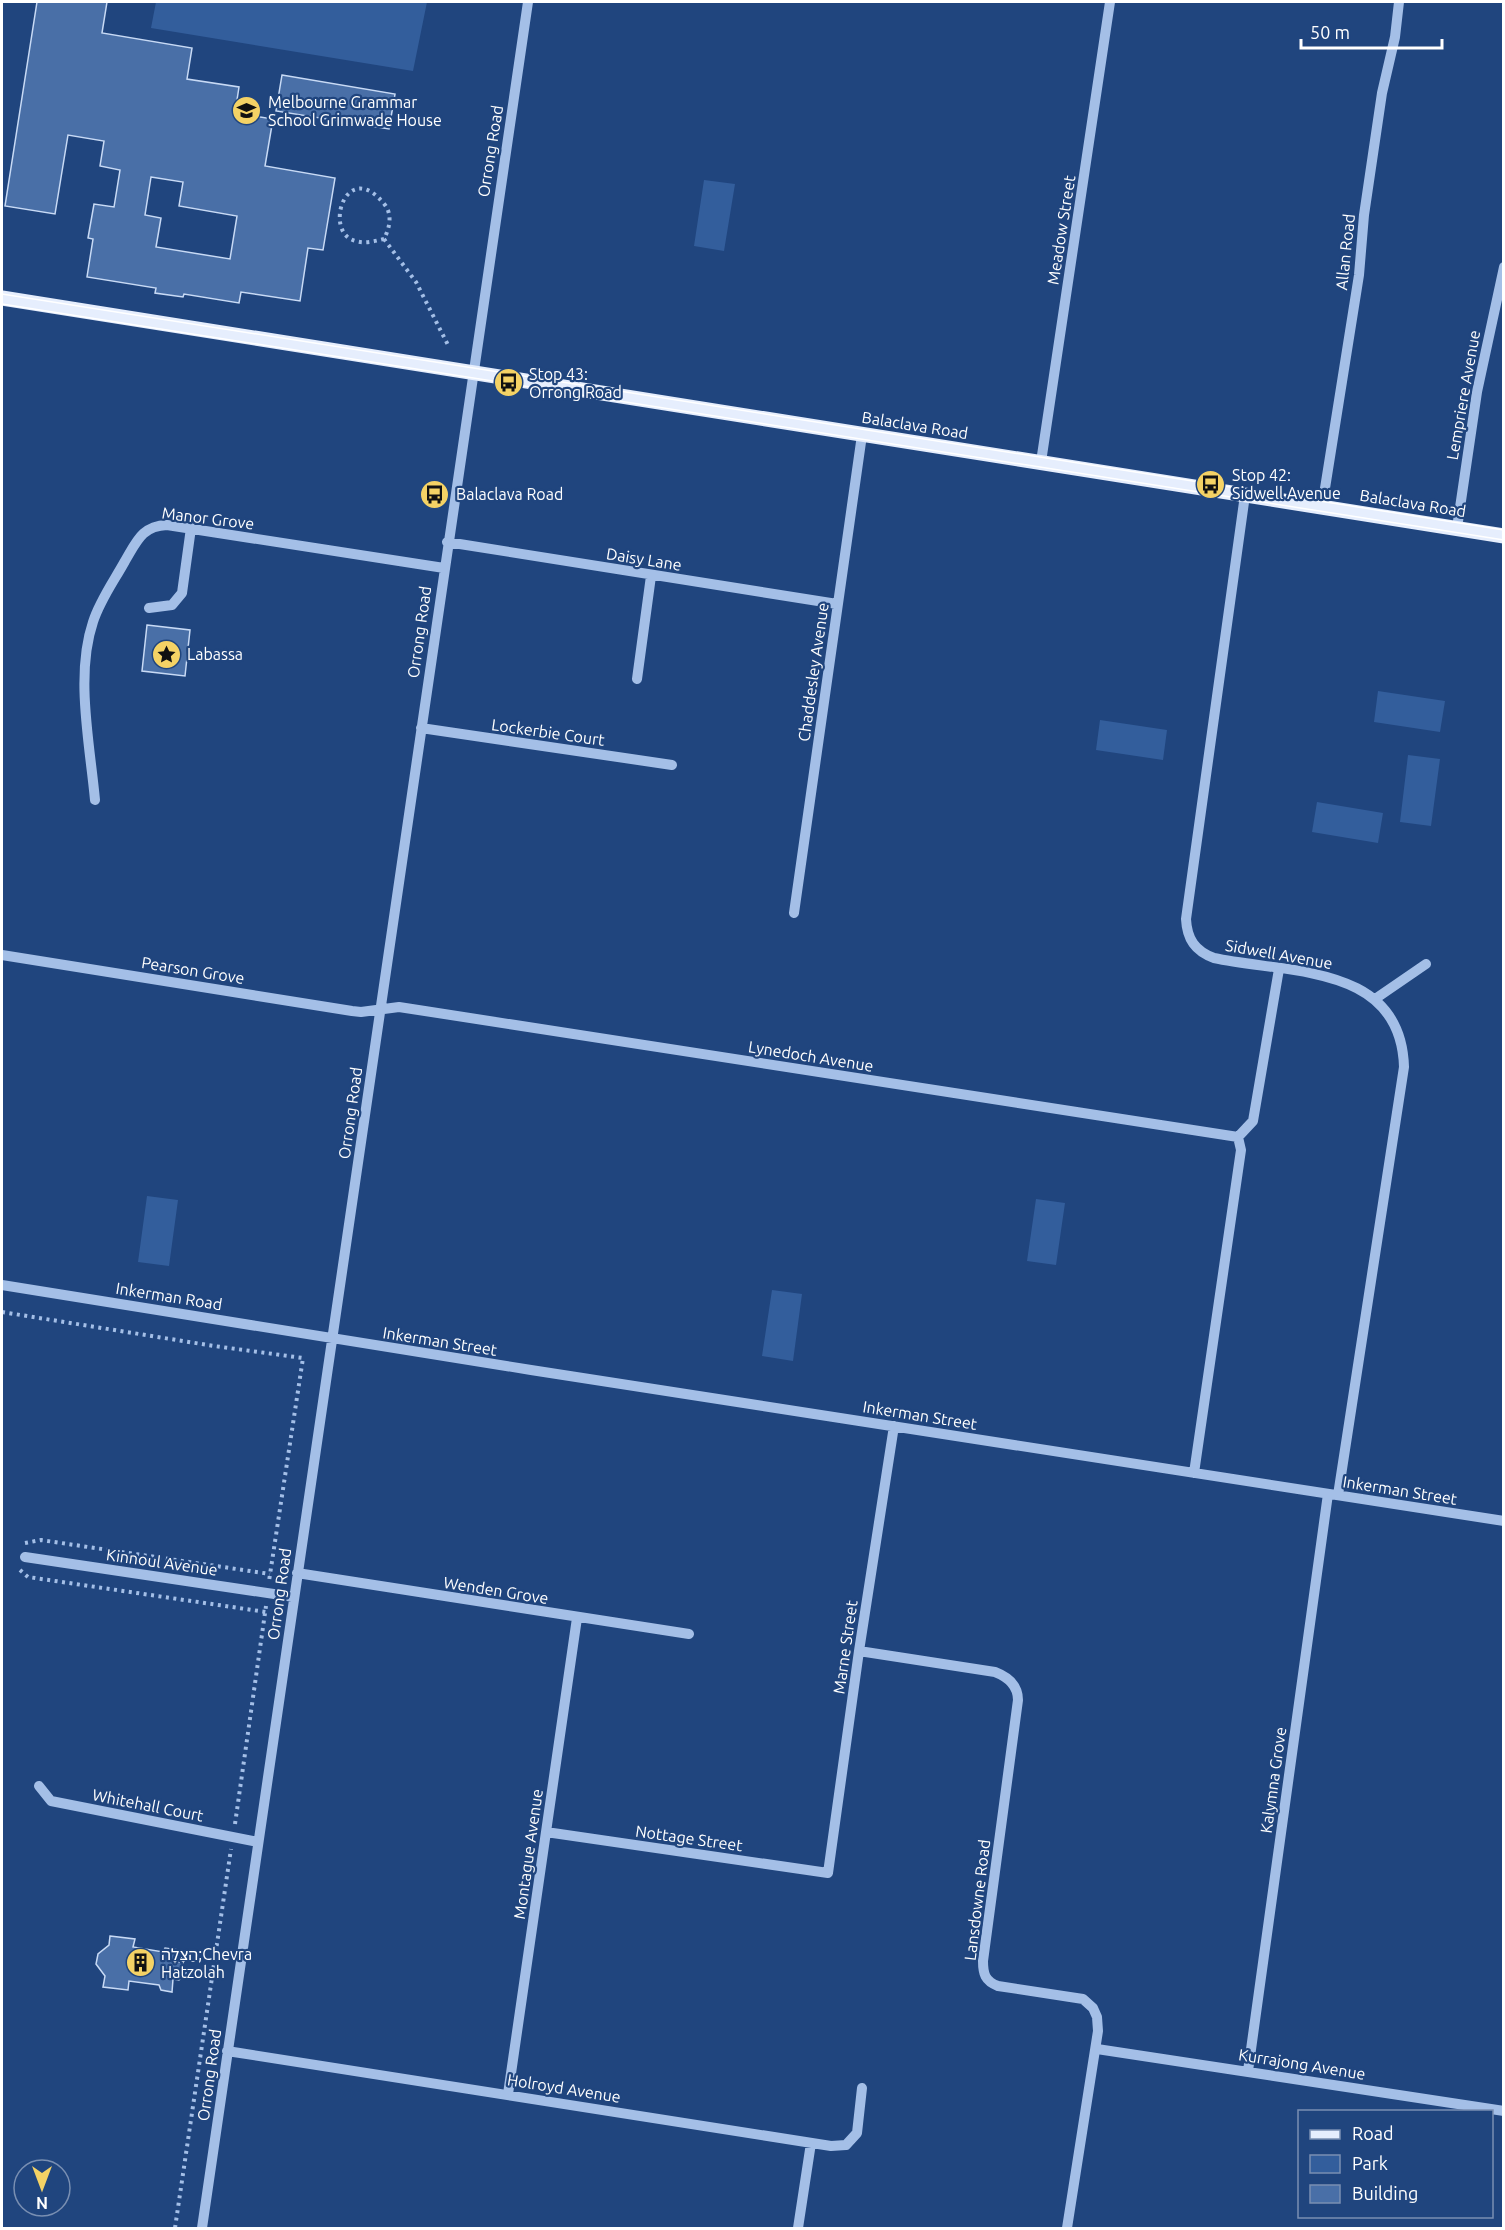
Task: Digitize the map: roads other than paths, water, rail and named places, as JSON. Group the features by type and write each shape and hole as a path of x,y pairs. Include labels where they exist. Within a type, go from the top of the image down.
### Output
{"main road":[{"name":"Balaclava Road","path":"2,298 1503,536"}],"street":[{"name":"Orrong Road","path":"202,2229 447,542 528,2"},
{"name":"Meadow Street","path":"1041,462 1110,2"},
{"name":"Allan Road","path":"1322,507 1359,275 1364,215 1382,93 1395,37 1399,2"},
{"name":"Lempriere Avenue","path":"1456,528 1477,392 1503,267"},
{"name":"Chaddesley Avenue","path":"794,913 862,435"},
{"name":"Sidwell Avenue","path":"1245,495 1186,920 1187,930 1194,946 1207,956 1331,977 1360,988 1375,999 1391,1016 1404,1053 1404,1067 1333,1494"},
{"name":"Manor Grove","path":"95,800 85,694 87,652 92,624 106,593 144,532 157,525 191,528 444,568"},
{"path":"149,608 172,604 182,593 191,528"},
{"name":"Daisy Lane","path":"447,542 837,604"},
{"path":"637,679 651,576"},
{"name":"Lockerbie Court","path":"421,728 672,765"},
{"name":"Pearson Grove","path":"2,955 352,1011 380,1010"},
{"path":"1375,999 1426,964"},
{"path":"1194,1473 1241,1150 1238,1137 1253,1121 1279,969"},
{"name":"Lynedoch Avenue","path":"380,1010 399,1007 1238,1137"},
{"name":"Inkerman Road","path":"2,1285 332,1339"},
{"name":"Inkerman Street","path":"332,1339 1503,1521"},
{"name":"Marne Street","path":"828,1873 894,1426"},
{"name":"Kalymna Grove","path":"1248,2071 1333,1494"},
{"name":"Kinnoul Avenue","path":"26,1557 294,1597"},
{"name":"Wenden Grove","path":"297,1573 689,1634"},
{"name":"Montague Avenue","path":"508,2094 577,1618"},
{"name":"Lansdowne Road","path":"859,1651 995,1672 1005,1676 1014,1684 1018,1700 983,1961 984,1977 998,1986 1074,1997 1088,2002 1097,2017 1096,2049 1067,2229"},
{"name":"Whitehall Court","path":"39,1786 51,1801 258,1842"},
{"name":"Nottage Street","path":"546,1832 828,1873"},
{"name":"Kurrajong Avenue","path":"1096,2049 1503,2111"},
{"name":"Holroyd Avenue","path":"227,2051 840,2146 853,2140 857,2133 862,2088"},
{"path":"798,2229 811,2143"}],"tram line":[{"path":"2,294 1504,530"},
{"path":"2,304 1504,540"}],"place":[{"name":"Melbourne Grammar School Grimwade House","path":"247,111"},
{"name":"Stop 43: Orrong Road","path":"508,383"},
{"name":"Stop 42: Sidwell Avenue","path":"1211,484"},
{"name":"Balaclava Road","path":"435,494"},
{"name":"Labassa","path":"166,654"},
{"name":"הַצָּלָה;Chevra Hatzolah","path":"140,1963"}]}
